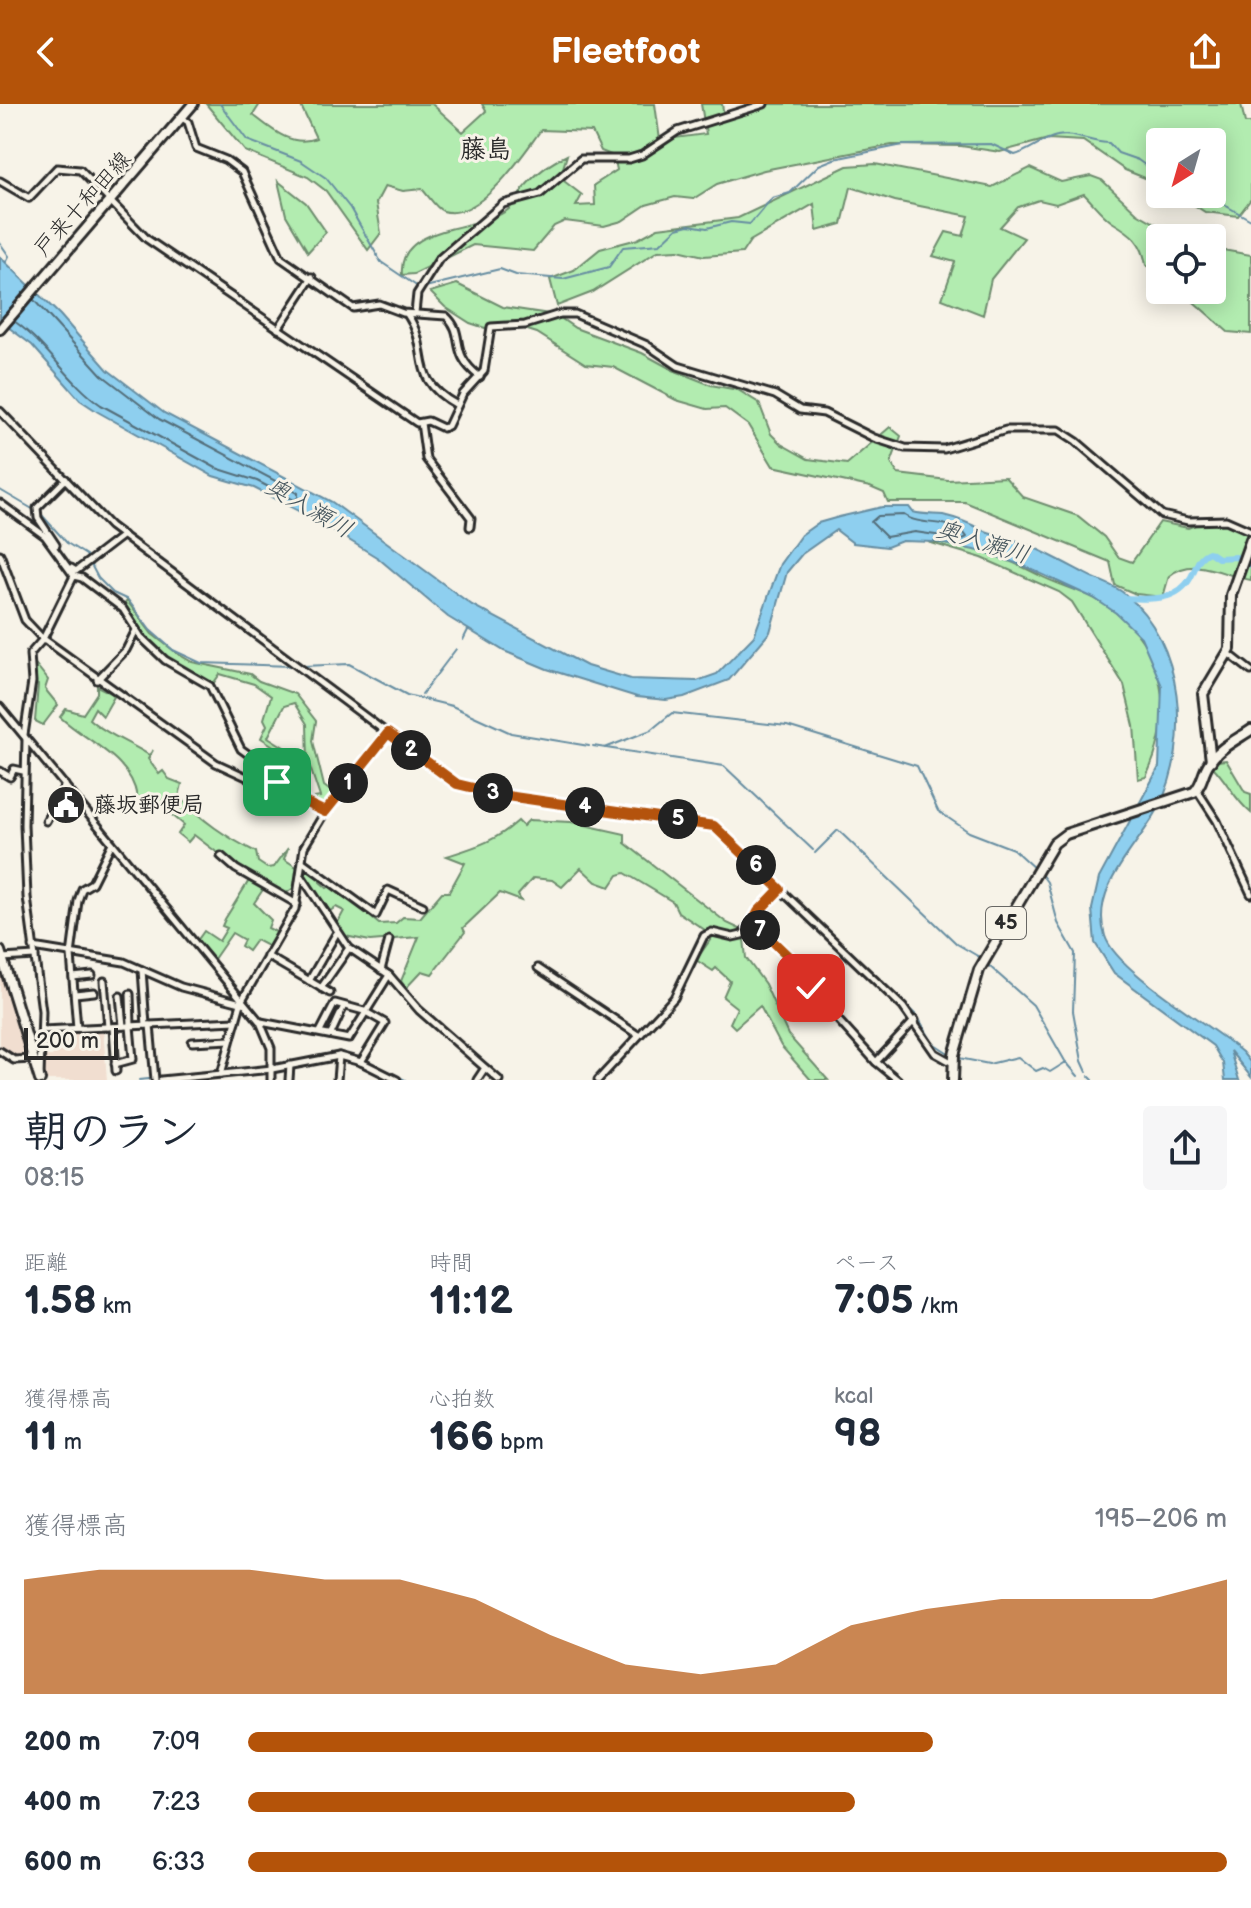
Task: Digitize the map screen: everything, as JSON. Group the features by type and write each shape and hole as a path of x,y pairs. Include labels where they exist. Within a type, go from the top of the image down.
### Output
{"main road":[{"name":"戸来十和田線","path":"0,328 182,118 188,106"},
{"path":"1211,761 1203,694 1228,653 1232,640 1230,602 1251,539"},
{"path":"1197,790 1211,761 1226,745 1251,730"},
{"name":"45","path":"953,1080 954,1063 979,970 1052,846 1062,836 1197,790"},
{"path":"2,961 38,1058 40,1079"}],"street":[{"path":"415,313 417,294 439,259 503,204 540,194 581,159 629,159 642,155 666,136 764,104"},
{"path":"182,118 188,122 196,148 226,160 242,172 258,200 276,251 353,308 379,304 407,314 446,316 451,320 464,364 480,377"},
{"path":"0,181 29,198 54,170 70,167 84,172 147,239 415,423 448,426 457,405 480,377 489,355 491,327 525,325 569,313 647,345 678,366 775,395 800,410 824,413 874,438 905,448 944,449 1006,430 1059,430 1162,515 1188,521 1226,520 1251,531"},
{"path":"278,329 312,277"},
{"path":"407,314 419,338 421,369 437,393 457,405"},
{"path":"0,411 123,535 457,784 507,796 714,826 915,1020 931,1048 954,1063"},
{"path":"421,423 426,459 471,518 470,527"},
{"path":"66,479 37,512 74,576 80,577 123,609 136,630 172,666 210,686 237,745 266,767 280,786 304,803 325,812"},
{"path":"0,503 45,536 62,557"},
{"path":"67,565 76,571 123,535"},
{"path":"0,554 25,620 43,639 224,768 253,780 280,786"},
{"path":"0,1051 14,1060 38,1058 42,1030 27,897 24,772 32,682 30,654 43,639 74,576"},
{"path":"97,680 126,650 136,630"},
{"path":"1228,653 1251,671"},
{"path":"0,707 260,1022 271,1048 271,1080"},
{"path":"220,1074 241,1001 297,904 304,847 325,812 388,733"},
{"path":"0,771 10,777 14,769 24,772"},
{"path":"46,821 65,785"},
{"path":"1197,790 1217,821 1251,894"},
{"path":"77,1028 72,951 82,889 92,883 112,843"},
{"path":"221,856 236,869 297,904"},
{"path":"302,861 376,915 388,890 423,906"},
{"path":"301,877 321,901 337,933 349,948 389,975 419,1010 499,1080"},
{"path":"598,1080 674,998 708,933 733,937 750,927 758,912 780,889"},
{"path":"750,927 760,929 815,982 812,991 876,1062 898,1080"},
{"path":"309,981 337,933"},
{"path":"381,970 389,940"},
{"path":"33,947 72,951 142,969 181,987 241,1001"},
{"path":"321,988 349,948"},
{"path":"2,961 35,956"},
{"path":"267,956 330,993"},
{"path":"538,968 638,1035"},
{"path":"142,969 157,1079 220,1074 234,1077 339,1056 362,1060 384,1076 397,1080"},
{"path":"73,977 92,975"},
{"path":"260,1022 351,1038 389,975"},
{"path":"104,981 116,1071"},
{"path":"74,994 94,992"},
{"path":"115,1064 133,1059 130,994"},
{"path":"120,996 123,1026"},
{"path":"320,1032 335,1003 366,1012 385,1023 362,1060"},
{"path":"331,1034 344,1006"},
{"path":"876,1062 915,1020"},
{"path":"42,1030 236,1021"},
{"path":"192,1042 230,1040"},
{"path":"337,1080 339,1056"},
{"path":"289,1080 290,1065"},
{"path":"477,1080 485,1068"},
{"path":"247,1080 248,1072"}],"shaded area":[{"path":"0,969 30,1057 13,1059 0,1050"},
{"path":"103,1028 107,1080 45,1080 44,1056 52,1056 56,1049 54,1031"}],"green space":[{"path":"206,104 260,104 253,115 282,136 299,141 316,138 300,104 432,104 463,132 486,111 482,104 655,104 660,140 706,134 701,104 722,104 724,116 750,104 1241,104 1245,123 1251,123 1251,199 1238,216 1205,212 1199,208 1226,208 1226,128 1146,128 1146,178 1125,170 1083,141 1048,139 1000,152 961,146 892,145 764,170 717,184 693,199 675,197 646,205 622,221 604,226 565,221 554,226 533,251 473,245 414,274 402,275 404,258 413,246 427,237 496,216 509,209 533,178 567,155 560,178 582,195 576,206 595,205 594,185 617,170 614,156 601,151 592,132 541,130 486,197 457,212 440,210 422,189 403,191 385,186 376,203 381,233 368,250 326,191 308,177 245,151"},
{"path":"875,164 992,187 1030,168 1061,182 1091,176 1102,180 1137,213 1156,224 1146,224 1146,265 1135,239 1108,219 1084,194 1056,204 1039,200 1018,207 1000,227 1024,238 991,279 983,315 942,299 955,262 933,256 946,232 963,236 969,216 895,201 851,187 842,224 817,231 814,204 750,241 742,253 704,256 678,250 658,251 593,292 557,306 550,279 574,270 600,249 638,239 658,228 738,218 847,166"},
{"path":"278,181 306,203 326,232 308,252 286,215"},
{"path":"1226,251 1251,255 1251,334 1228,332 1196,304 1226,304"},
{"path":"457,284 503,307 556,315 575,328 642,353 673,370 711,385 738,390 759,403 771,434 781,444 808,459 847,464 890,427 901,436 891,463 898,474 948,480 1005,477 1023,497 1078,516 1104,537 1118,557 1132,562 1160,522 1188,528 1208,520 1251,530 1251,580 1189,567 1169,576 1163,597 1136,594 1115,585 1110,562 965,502 888,502 884,493 870,487 773,466 748,425 725,408 707,409 676,400 613,367 586,364 537,333 512,325 485,328 470,323 445,307 430,292"},
{"path":"928,542 985,552 1081,592 1118,615 1137,633 1150,654 1162,701 1156,751 1146,777 1138,779 1134,726 1124,685 1072,602 1059,592 982,558"},
{"path":"127,601 152,634 192,662 250,674 259,681 295,694 316,721 313,741 324,786 333,793 324,805 309,803 309,799 320,797 308,761 307,724 294,703 284,706 268,737 295,754 292,758 261,738 267,725 264,719 271,696 254,684 220,674 213,684 173,661 133,621 123,606"},
{"path":"33,661 48,680 45,689 58,705 43,725 35,721 38,685 34,683"},
{"path":"97,686 115,695 103,716 95,708 89,719 149,755 153,750 148,759 159,774 163,771 169,779 182,784 179,796 215,828 256,852 258,862 267,868 274,867 288,848 284,859 298,868 298,885 282,896 194,835 188,842 178,834 184,825 156,804 137,797 133,783 117,761 60,717 66,709 83,714 97,693"},
{"path":"1226,760 1245,792 1251,794 1251,813 1213,767 1217,761"},
{"path":"529,820 571,822 625,834 625,843 727,923 742,930 734,933 705,930 678,912 673,902 625,873 618,875 610,887 596,882 581,868 562,887 552,880 533,878 518,895 521,901 500,893 463,928 465,932 432,974 422,971 406,988 401,981 419,937 370,941 345,936 337,924 344,911 336,907 330,911 304,876 304,865 320,876 320,882 327,888 332,885 379,924 396,923 403,917 420,918 442,892 449,892 465,863 447,856 493,838 518,821 523,826"},
{"path":"250,879 264,888 254,903 271,920 268,928 278,933 269,947 256,940 248,951 241,946 244,940 232,933 214,959 197,941 204,931 219,941 227,928 222,926 225,919"},
{"path":"713,936 744,939 746,958 765,984 788,1035 828,1080 811,1080 781,1046 760,1006 735,1028 730,1023 737,1008 723,997 730,981 716,968 713,971 696,960"}],"water":[{"name":"奥入瀬川","path":"0,257 60,315 108,370 164,413 332,502 472,605 587,666 631,679 697,681 717,674 754,636 780,564 801,535 818,523 882,507 909,507 913,512 958,519 1030,546 1125,594 1145,615 1160,639 1171,666 1178,724 1176,753 1159,807 1119,867 1104,901 1102,918 1105,936 1113,950 1145,981 1242,1052 1251,1063 1251,1077 1230,1051 1239,1080 1225,1080 1223,1063 1213,1046 1114,973 1095,943 1092,909 1099,878 1159,767 1162,686 1141,637 1116,613 1094,598 1024,566 984,552 935,542 902,541 887,547 853,543 836,530 802,554 787,572 770,632 729,680 684,697 666,700 637,697 547,669 504,651 448,617 378,558 318,521 254,488 213,476 80,400 32,345 0,321"}],"waterway":[{"path":"220,104 247,140 301,161 326,178 350,208 381,262 418,287"},
{"path":"425,287 500,269 516,275 563,279 609,267 623,247 660,244 677,228 689,225 707,228 731,222 750,224 772,198 790,193 819,165 903,145 991,144 1015,155 1052,138 1070,135 1109,143 1118,153 1146,166"},
{"path":"1226,206 1251,220"},
{"path":"0,243 9,256 6,262"},
{"path":"0,490 41,514 67,543 86,555 98,578 113,593 128,600 150,630 173,650 201,663 293,666"},
{"path":"1122,598 1161,598 1178,591 1191,577 1200,559 1209,552 1218,558 1236,557 1251,565"},
{"path":"463,640 468,630"},
{"path":"422,694 456,649"},
{"path":"303,666 349,664 407,695 452,706 511,733 589,746"},
{"path":"605,748 651,730 672,713 787,726 917,766 938,811 969,832 1013,849 1035,869"},
{"path":"593,746 724,766 813,850"},
{"path":"623,810 716,825"},
{"path":"815,853 838,830 957,944 981,958"},
{"path":"738,845 778,883"},
{"path":"1041,874 1047,882 1058,923 1075,953 1073,1011 1082,1061 1087,1072"},
{"path":"784,889 917,1016"},
{"path":"988,965 1033,1005 1065,1061"},
{"path":"919,1019 933,1043 950,1054"},
{"path":"276,1065 342,1056 369,1062 405,1080"},
{"path":"959,1058 989,1064 1018,1057 1036,1071 1043,1068 1050,1072 1066,1062 1078,1076"},
{"path":"139,1080 240,1070"},
{"path":"1089,1076 1093,1080"}],"place":[{"name":"藤坂郵便局","path":"66,805"}],"district":[{"name":"藤島","path":"486,150"}],"route":[{"path":"277,782 294,797 325,812 388,733 457,784 507,796 714,826 780,889 758,912 750,927 760,929 813,980 815,983 811,988"}]}
